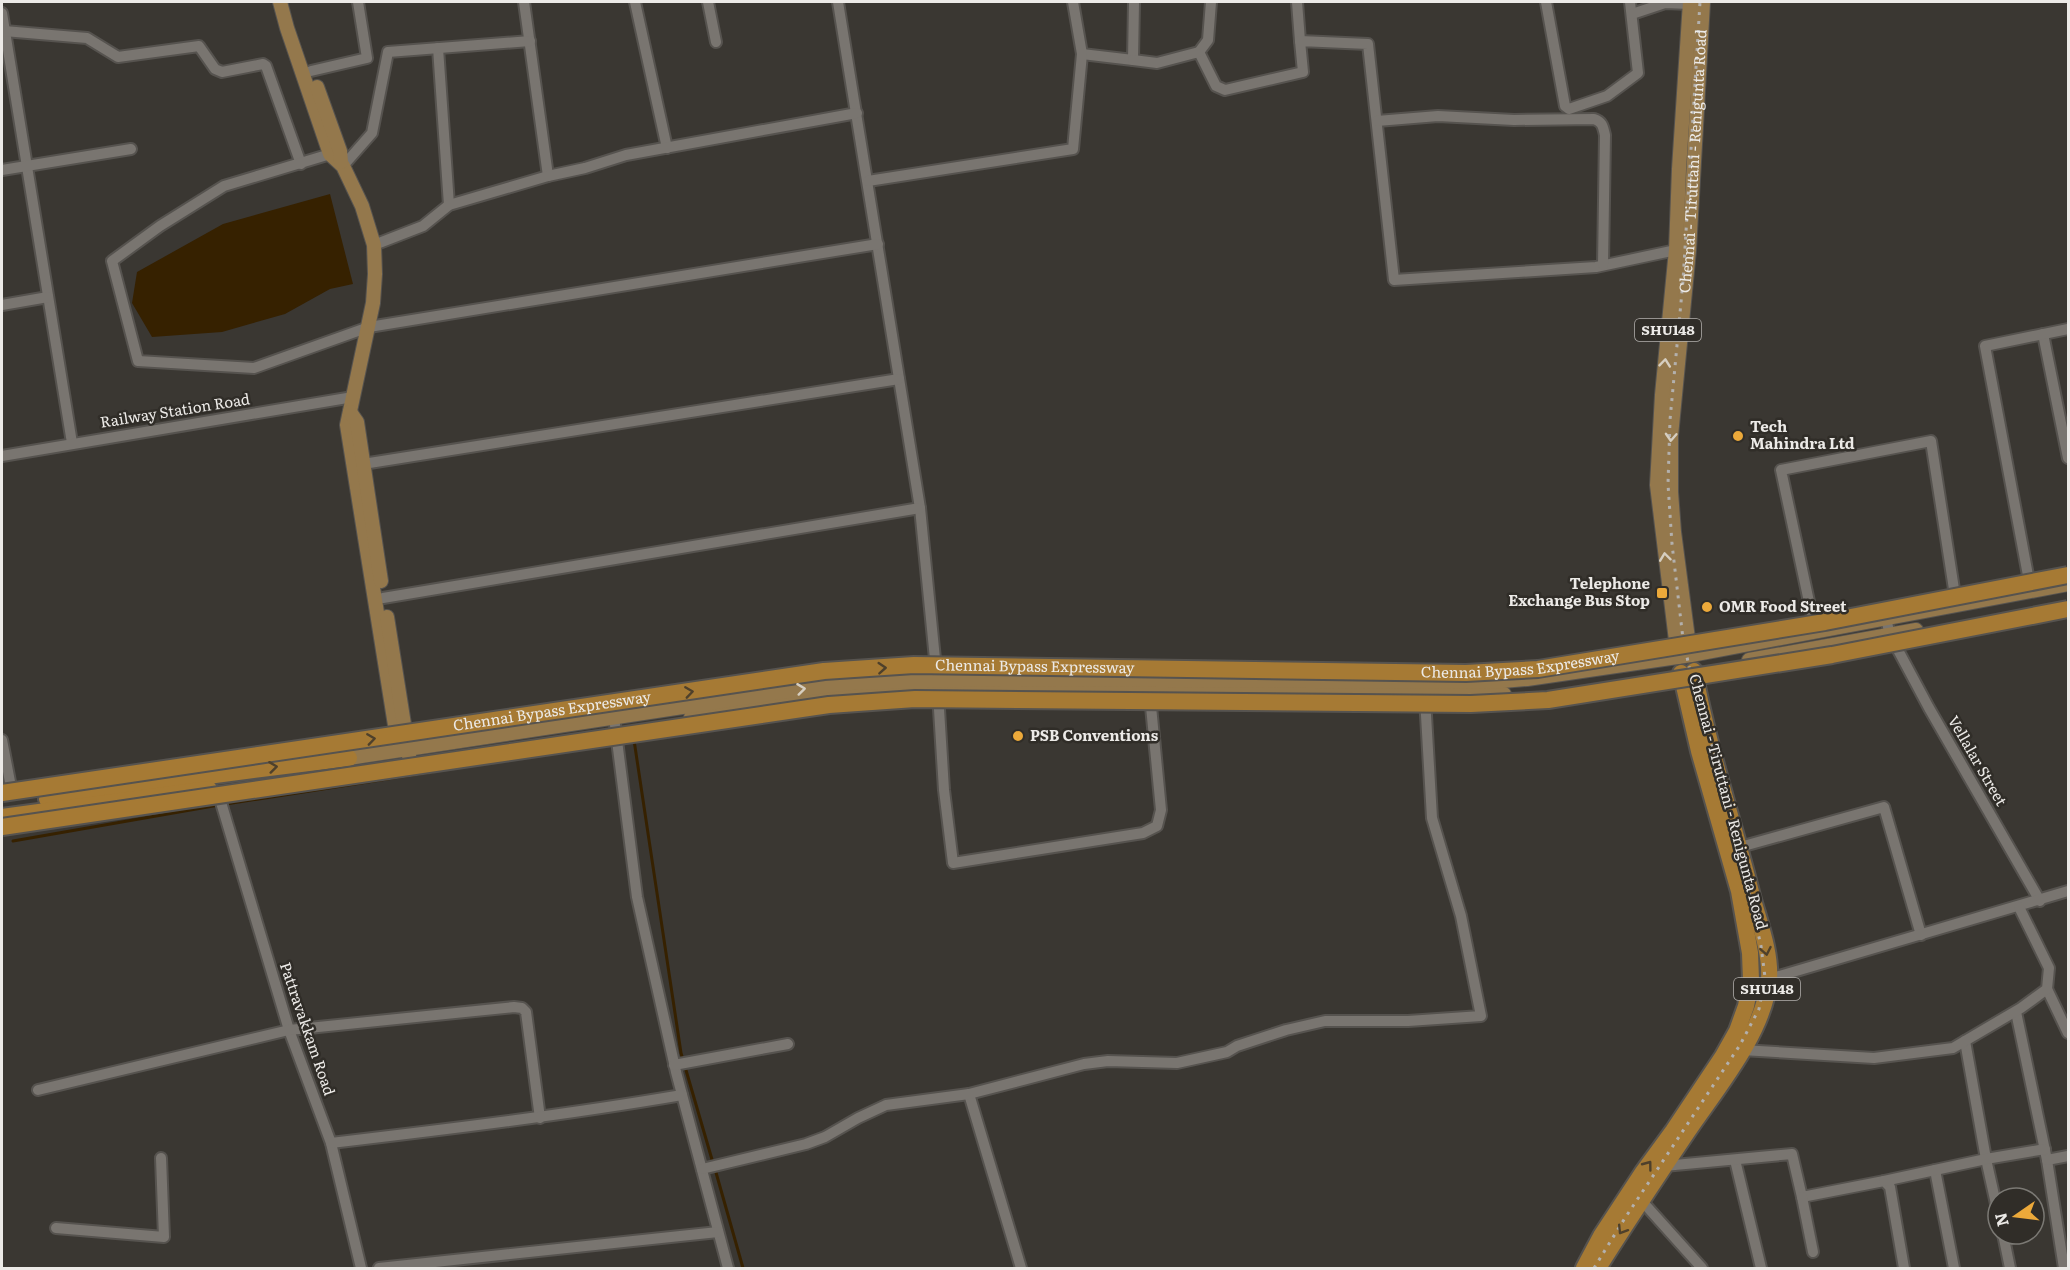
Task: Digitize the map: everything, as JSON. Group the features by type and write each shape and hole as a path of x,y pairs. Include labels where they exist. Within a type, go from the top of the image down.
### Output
{"highway":[{"name":"Chennai Bypass Expressway","path":"5,790 824,671 914,665 1466,673 1538,669 1825,622 2068,575"},
{"path":"2,829 829,705 915,699 1471,704 1548,700 1832,655 2068,609"},
{"name":"Chennai - Tiruttani - Renigunta Road","path":"1598,1269 1641,1200 1742,1050 1763,1009 1769,979 1767,956 1740,847 1686,664"},
{"name":"Chennai - Tiruttani - Renigunta Road","path":"1584,1269 1601,1236 1642,1172 1678,1123 1737,1031 1746,1006 1751,980 1750,953 1739,891 1699,752 1686,664"},
{"path":"2,806 215,774 349,764"},
{"path":"2,817 349,764"}],"main road":[{"path":"280,2 287,28 339,158 362,206 374,245 373,303 347,425 405,755"},
{"path":"290,2 339,158"},
{"name":"Chennai - Tiruttani - Renigunta Road","path":"1675,331 1679,169 1694,2"},
{"name":"Chennai - Tiruttani - Renigunta Road","path":"1686,664 1657,485 1662,396 1689,250 1694,2"},
{"path":"350,412 357,422 405,755"},
{"path":"349,764 405,755 616,734 850,683 1425,695 1490,695 1555,691 1686,664 1816,633 2068,584"},
{"path":"937,685 1491,682 1686,664 1890,635 2068,603"},
{"path":"5,790 333,741 349,764"},
{"path":"2,829 222,804 340,783 349,764"}],"street":[{"path":"311,70 367,58 358,2"},
{"path":"524,2 548,176"},
{"path":"635,2 668,148"},
{"path":"708,2 716,42"},
{"path":"838,2 920,508 937,685 944,790 953,863 1143,833 1157,826 1161,810 1149,690"},
{"path":"868,181 1072,149 1082,54 1073,2"},
{"path":"1133,60 1134,2"},
{"path":"1082,54 1157,63 1199,52 1208,40 1211,2"},
{"path":"1199,52 1216,86 1225,90 1302,72 1297,2"},
{"path":"1546,2 1566,109 1607,96 1638,73 1630,2"},
{"path":"1632,14 1665,2 1694,2"},
{"path":"2,13 4,46 27,166 72,443"},
{"path":"4,31 87,38 118,57 199,46 215,69 222,72 263,64 266,66 301,164"},
{"path":"530,41 388,52 372,133 339,158 301,164 224,186 160,226 112,261 138,362 254,368 369,327 878,244"},
{"path":"1300,41 1368,44 1394,279 1603,265 1676,250"},
{"path":"438,48 449,206"},
{"path":"374,245 423,226 449,206 548,176 585,168 626,155 857,113"},
{"path":"1377,121 1438,116 1514,120 1594,119 1600,121 1605,135 1603,265"},
{"path":"2,170 131,149"},
{"path":"2,305 48,297"},
{"path":"2031,592 1985,346 2068,328"},
{"path":"2043,334 2068,458"},
{"path":"363,464 899,380"},
{"name":"Railway Station Road","path":"2,456 353,397"},
{"path":"1816,633 1781,470 1931,441 1956,606"},
{"path":"383,598 920,508"},
{"name":"Vellalar Street","path":"1886,620 1890,635 1929,708 2040,901"},
{"path":"710,1167 806,1144 825,1137 886,1105 969,1094 1084,1064 1108,1061 1177,1063 1227,1052 1237,1046 1306,1024 1325,1021 1408,1021 1481,1016 1461,916 1432,818 1425,695"},
{"path":"616,734 638,897 674,1065 682,1095 710,1167 718,1232 728,1269"},
{"path":"2,740 5,790"},
{"name":"Pattravakkam Road","path":"222,804 289,1030 331,1143 361,1269"},
{"path":"1740,847 1884,807 1921,935"},
{"path":"1769,979 2068,891"},
{"path":"2019,907 2049,968 2047,989 2068,1033"},
{"path":"1742,1050 1874,1058 1953,1048 2016,1011 2047,989"},
{"path":"39,1090 289,1030 514,1006 526,1012 540,1118"},
{"path":"2016,1011 2046,1155 2063,1268"},
{"path":"1965,1041 1992,1186"},
{"path":"674,1065 788,1044"},
{"path":"969,1094 1021,1269"},
{"path":"331,1143 540,1118 682,1095"},
{"path":"1664,1166 1792,1154 1813,1252"},
{"path":"1802,1197 1986,1159 2046,1155 2068,1156"},
{"path":"56,1228 164,1237 161,1158"},
{"path":"1736,1160 1761,1269"},
{"path":"1935,1170 1954,1269"},
{"path":"1884,1181 1890,1187 1904,1269"},
{"path":"1641,1200 1702,1269"},
{"path":"379,1269 718,1232"},
{"path":"2005,1246 2010,1269"}],"shaded area":[{"path":"330,194 353,284 330,289 285,314 222,332 152,337 132,303 137,272 223,224"}],"waterway":[{"path":"634,740 681,1053 713,1163"},
{"path":"226,804 432,772"},
{"path":"13,841 219,805"},
{"path":"715,1169 743,1268"}],"railway":[{"path":"1594,1268 1740,1045 1759,1009 1765,977 1761,946 1724,782 1695,693 1683,639 1672,544 1668,484 1670,420 1683,281 1700,2"}],"place":[{"name":"Tech Mahindra Ltd","path":"1738,436"},
{"name":"Telephone Exchange Bus Stop","path":"1662,593"},
{"name":"OMR Food Street","path":"1707,607"},
{"name":"PSB Conventions","path":"1018,736"}]}
